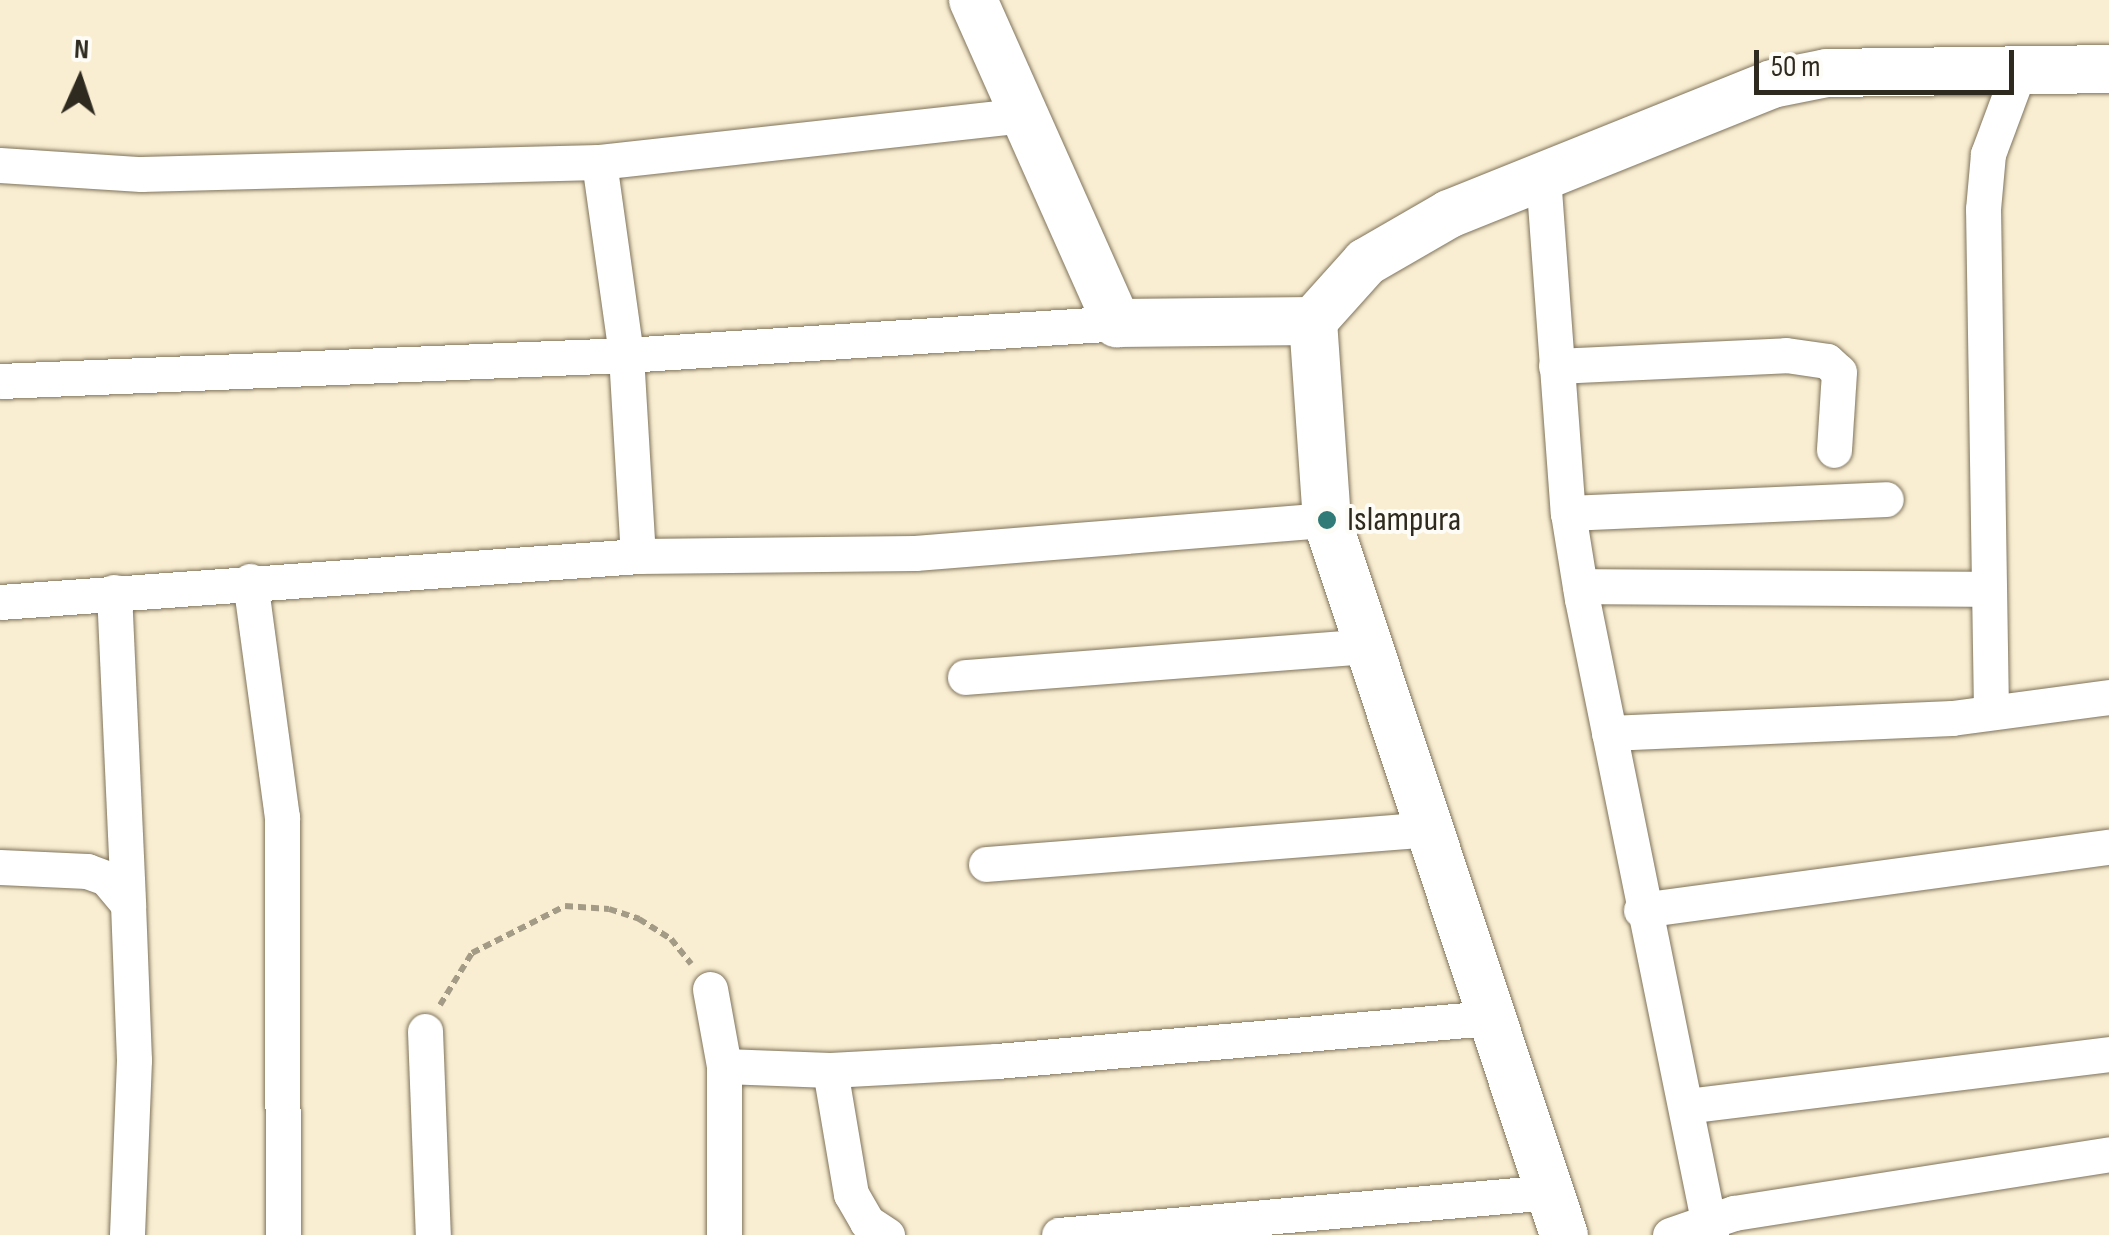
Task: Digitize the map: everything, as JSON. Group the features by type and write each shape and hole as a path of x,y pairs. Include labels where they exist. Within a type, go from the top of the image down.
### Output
{"street":[{"path":"974,0 1117,323"},
{"path":"1991,712 1984,209 1988,154 2020,68"},
{"path":"1060,1235 1557,1213 1326,520 1313,321 1366,262 1450,214 1772,84 1827,73 2109,69"},
{"path":"0,165 141,174 599,162 1024,115"},
{"path":"599,162 626,355 638,556"},
{"path":"1542,176 1568,513 1641,910 1686,1106 1709,1229"},
{"path":"0,381 626,355 1117,323 1313,321"},
{"path":"1556,366 1786,355 1827,362 1839,372 1834,450"},
{"path":"1568,513 1886,499"},
{"path":"0,602 638,556 915,553 1326,520"},
{"path":"250,581 282,817 283,1235"},
{"path":"1580,586 1989,589"},
{"path":"114,592 134,1060 127,1235"},
{"path":"965,677 1369,646"},
{"path":"1609,733 1991,712 2109,697"},
{"path":"986,864 1430,829"},
{"path":"1641,910 2109,847"},
{"path":"0,867 87,871 106,878 128,904"},
{"path":"710,989 724,1066 724,1235"},
{"path":"724,1066 830,1070 1493,1018"},
{"path":"425,1031 433,1235"},
{"path":"1686,1106 2109,1054"},
{"path":"830,1070 851,1194 868,1222 887,1235"},
{"path":"1670,1235 1709,1229 1734,1213 2109,1154"}],"path":[{"path":"425,1031 472,952 564,906 610,909 639,920 672,939 710,989"}],"place":[{"name":"Islampura","path":"1327,520"}]}
